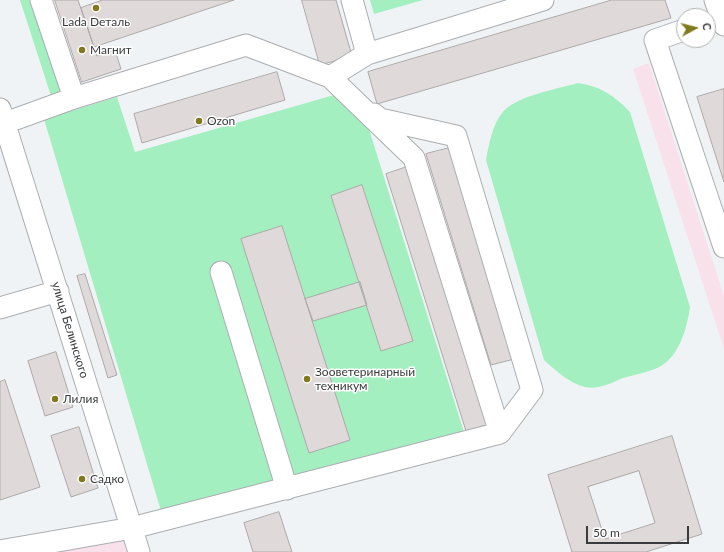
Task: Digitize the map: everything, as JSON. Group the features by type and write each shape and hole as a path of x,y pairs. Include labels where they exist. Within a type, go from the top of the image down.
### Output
{"street":[{"path":"41,0 74,98"},
{"path":"352,0 367,54"},
{"path":"330,77 367,54 543,0"},
{"path":"676,33 655,40 724,247"},
{"path":"0,551 132,528 500,433 532,390 456,136 380,119 330,77 246,45 74,98 2,116"},
{"path":"330,77 414,158 500,433"},
{"name":"улица Белинского","path":"2,116 139,552"},
{"path":"220,272 287,489"},
{"path":"0,308 58,291"}],"shaded area":[{"path":"649,63 724,296 724,349 633,69"},
{"path":"122,532 128,552 8,552"}],"green space":[{"path":"20,0 35,0 66,94 52,99"},
{"path":"370,0 423,0 374,14"},
{"path":"578,83 600,89 619,101 630,112 690,307 687,323 679,346 670,359 664,364 650,371 623,378 595,388 585,387 568,380 544,360 486,160 491,135 502,113 508,107 516,102 537,94"},
{"path":"334,95 367,123 464,432 161,511 44,119 117,97 135,152"}],"building":[{"path":"55,0 78,0 97,56 115,50 121,69 82,82"},
{"path":"103,0 234,0 94,47 81,8"},
{"path":"302,0 336,0 352,56 320,65"},
{"path":"612,0 665,0 671,18 377,104 368,72"},
{"path":"277,72 285,100 142,143 134,114"},
{"path":"724,89 724,182 697,97"},
{"path":"453,147 518,358 491,365 426,154"},
{"path":"410,166 490,424 466,431 386,174"},
{"path":"362,185 413,341 381,351 331,196"},
{"path":"282,226 350,440 309,453 241,239"},
{"path":"85,274 117,375 108,378 77,276"},
{"path":"360,282 367,305 313,321 305,299"},
{"path":"56,352 73,407 45,416 28,361"},
{"path":"5,380 40,487 0,500 0,382"},
{"path":"79,427 98,488 71,497 51,436"},
{"path":"672,436 702,534 646,552 572,552 548,475","holes":["639,471 655,523 605,539 588,487"]},
{"path":"279,512 292,552 253,552 244,523"}],"place":[{"name":"Lada Dеталь","path":"96,8"},
{"name":"Магнит","path":"82,50"},
{"name":"Ozon","path":"199,121"},
{"name":"Зооветеринарный техникум","path":"307,379"},
{"name":"Лилия","path":"55,399"},
{"name":"Садко","path":"82,479"}]}
